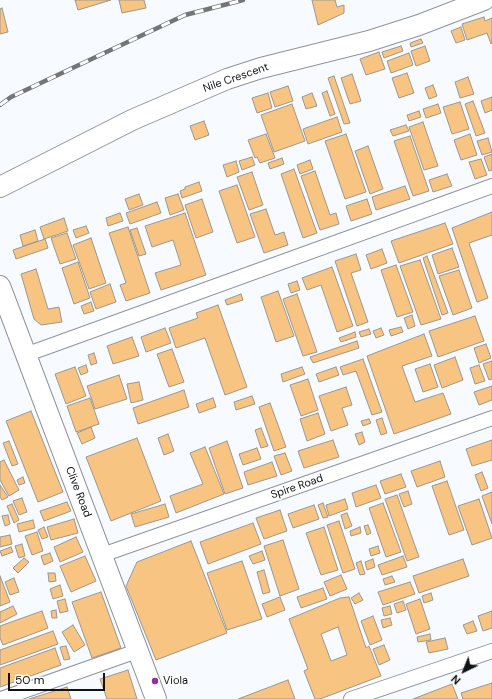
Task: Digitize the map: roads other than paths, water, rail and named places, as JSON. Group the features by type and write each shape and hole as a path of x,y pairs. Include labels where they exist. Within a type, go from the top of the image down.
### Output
{"street":[{"name":"Nile Crescent","path":"3,188 63,153 125,123 227,79 261,68 369,41 419,25 484,0"},
{"path":"25,355 492,186"},
{"name":"Clive Road","path":"0,286 156,699"},
{"name":"Spire Road","path":"102,555 492,418"},
{"path":"2,699 137,651"},
{"path":"351,699 492,651"}],"railway":[{"path":"0,105 11,97 185,15 243,0"}],"place":[{"name":"Viola","path":"155,681"}]}
